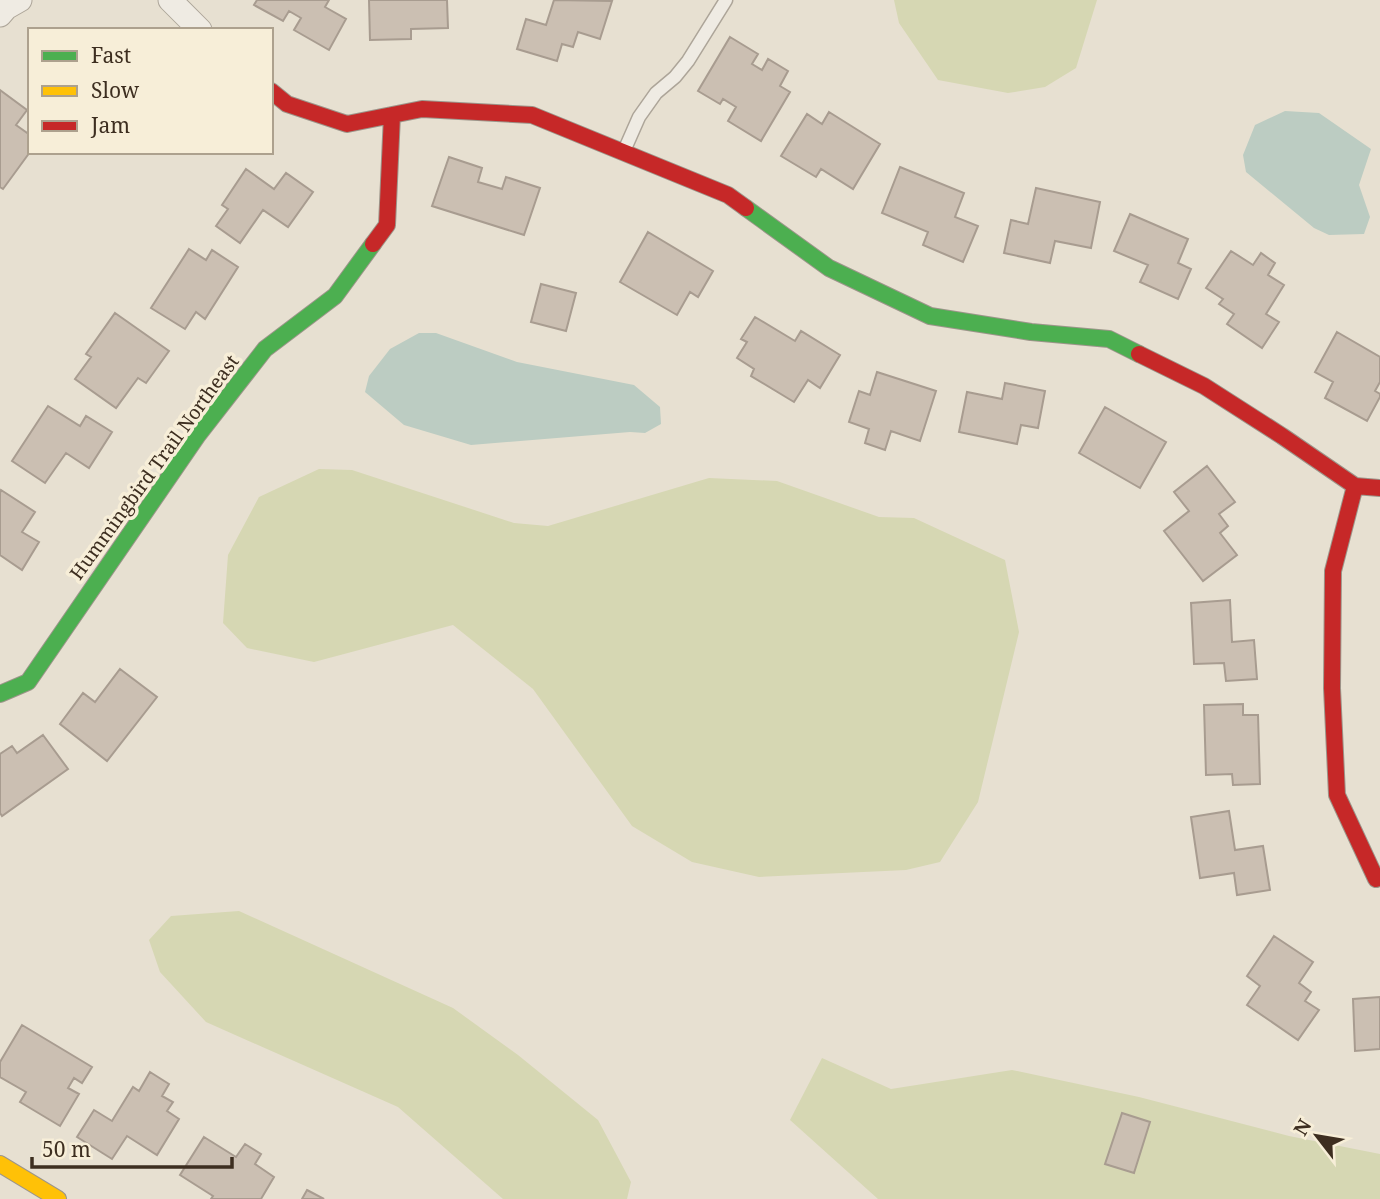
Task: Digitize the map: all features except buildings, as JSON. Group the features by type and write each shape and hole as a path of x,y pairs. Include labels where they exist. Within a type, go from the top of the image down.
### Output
{"street":[{"path":"0,15 20,0"},
{"path":"170,0 198,28"},
{"path":"273,93 287,104 347,124 422,109 532,115 728,195 829,268 930,316 1031,332 1109,339 1204,386 1355,486 1380,488"},
{"name":"Hummingbird Trail Northeast","path":"0,694 28,682 198,435 265,349 335,296 387,225 392,116"},
{"path":"1355,486 1333,571 1332,688 1337,795 1376,879"},
{"path":"0,1164 58,1199"}],"lane":[{"path":"624,152 639,117 656,93 675,77 688,61 726,0"}],"green space":[{"path":"894,0 1097,0 1076,68 1045,87 1008,93 938,80 899,23"},
{"path":"319,469 352,470 514,523 548,526 709,478 777,481 879,517 914,518 1005,560 1019,632 978,802 940,862 906,870 759,877 692,862 632,826 533,689 453,625 314,662 247,648 223,623 228,555 259,497"},
{"path":"239,911 453,1008 518,1055 598,1120 631,1182 627,1199 503,1199 398,1107 206,1022 160,972 149,940 171,916"},
{"path":"822,1058 891,1089 1012,1070 1139,1097 1289,1136 1380,1154 1380,1199 878,1199 790,1120"}],"shaded area":[{"path":"1285,111 1319,113 1371,149 1359,185 1370,217 1364,234 1329,235 1314,228 1246,172 1243,155 1255,125"},
{"path":"419,333 436,333 517,362 634,385 660,407 661,424 645,433 471,445 404,425 365,392 369,376 390,349"}],"traffic: fast":[{"path":"746,208 829,268 930,316 1031,332 1109,339 1139,354"},
{"path":"0,694 28,682 198,435 265,349 335,296 373,244"}],"traffic: slow":[{"path":"0,1164 58,1199"}],"traffic: jam":[{"path":"273,93 287,104 347,124 422,109 532,115 728,195 746,208"},
{"path":"373,244 387,225 392,115"},
{"path":"1139,354 1204,386 1355,486 1380,488"},
{"path":"1355,486 1333,571 1332,688 1337,795 1376,879"}]}
